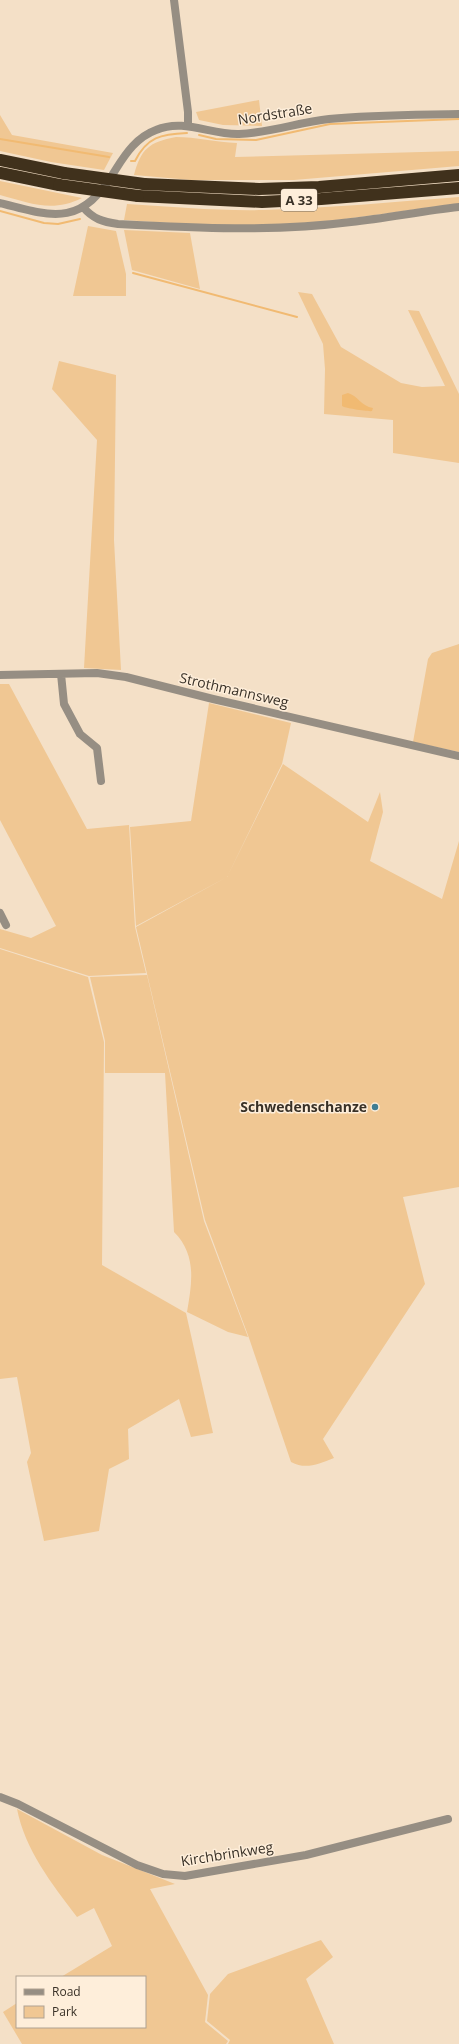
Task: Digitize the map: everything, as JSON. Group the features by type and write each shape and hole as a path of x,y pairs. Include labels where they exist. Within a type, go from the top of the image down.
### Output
{"highway":[{"name":"A 33","path":"0,160 64,173 144,184 259,189 319,187 459,175"},
{"name":"A 33","path":"0,173 59,185 138,196 262,202 459,188"}],"street":[{"path":"174,0 188,112 188,125"},
{"name":"Nordstraße","path":"0,203 47,215 60,215 83,207 106,185 123,156 144,136 157,129 188,125 220,133 242,134 329,119 459,114"},
{"path":"83,207 96,219 118,224 243,228 351,222 414,212 459,207"},
{"name":"Strothmannsweg","path":"0,675 98,673 126,677 213,699 459,756"},
{"path":"61,674 64,704 80,734 97,748 101,781"},
{"path":"0,913 6,925"},
{"name":"Kirchbrinkweg","path":"0,1797 18,1804 137,1865 163,1874 185,1876 306,1855 448,1819"}],"green space":[{"path":"259,100 262,126 223,125 199,120 196,112"},
{"path":"0,115 12,135 113,153 104,170 51,162 0,151"},
{"path":"176,137 237,143 235,157 459,151 459,166 294,180 191,180 134,175 143,153 148,148 159,141"},
{"path":"0,181 82,198 71,203 51,206 31,203 0,195"},
{"path":"459,197 459,204 306,223 237,225 124,220 127,204 213,209 264,210"},
{"path":"88,226 116,231 126,274 126,296 73,296"},
{"path":"124,230 190,233 200,289 132,270"},
{"path":"298,292 312,294 341,347 401,383 422,387 445,386 408,310 419,311 459,394 459,463 393,453 393,420 324,414 325,369 323,344"},
{"path":"59,361 116,375 114,540 121,670 84,668 97,440 52,389"},
{"path":"459,644 459,752 413,742 428,659 432,653"},
{"path":"0,684 9,684 87,829 129,825 135,927 146,973 89,976 0,948 0,929 31,938 56,926 0,820"},
{"path":"209,703 291,723 282,764 227,877 136,926 130,827 191,821"},
{"path":"283,764 368,822 380,792 383,812 370,861 442,899 459,841 459,1187 403,1197 425,1284 323,1439 334,1458 307,1466 302,1466 291,1462 249,1338 205,1220 136,927 227,877"},
{"path":"0,949 88,977 104,1042 102,1265 186,1313 213,1433 191,1437 179,1399 128,1429 129,1459 109,1469 99,1531 44,1541 27,1462 31,1453 17,1377 0,1379"},
{"path":"147,975 204,1221 248,1337 228,1332 187,1312 191,1270 190,1260 186,1250 174,1232 165,1073 105,1073 105,1041 90,977"},
{"path":"17,1809 102,1855 175,1884 150,1889 208,1995 205,2022 228,2041 226,2044 22,2044 3,2012 16,2004 16,2028 146,2028 146,1976 63,1976 112,1946 94,1908 77,1917 58,1892 33,1852 26,1839"},
{"path":"321,1940 333,1957 306,1979 334,2044 228,2044 230,2040 207,2021 210,1994 228,1974"}],"shaded area":[{"path":"348,393 365,405 373,408 372,411 357,410 342,406 342,395"}],"waterway":[{"path":"199,135 216,139 256,140 330,124 459,119"},
{"path":"131,161 135,161 145,147 156,138 170,134 187,133"},
{"path":"0,139 109,157"},
{"path":"0,211 44,223 58,224 80,219"},
{"path":"133,273 297,317"}],"place":[{"name":"Schwedenschanze","path":"375,1107"}]}
